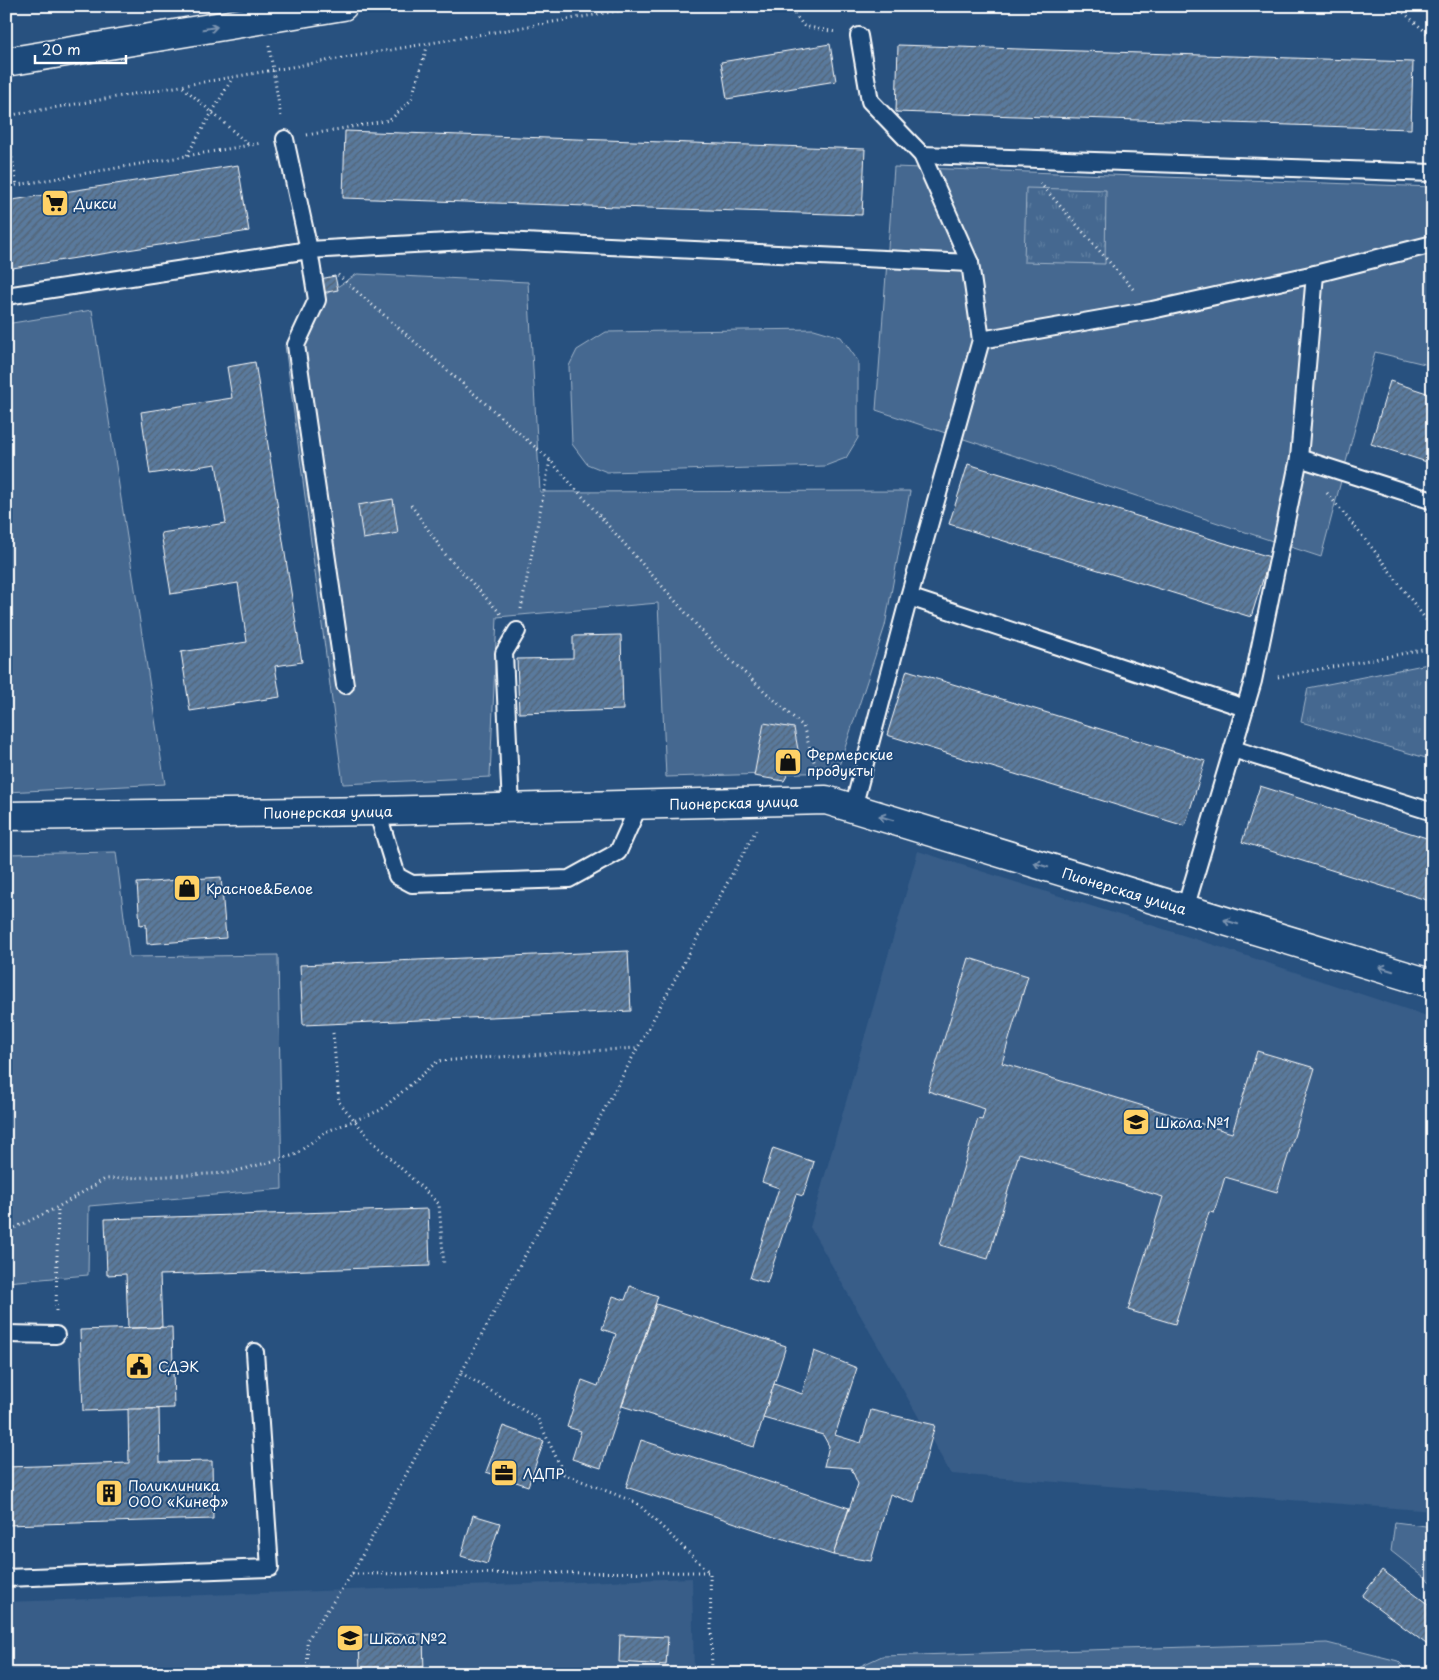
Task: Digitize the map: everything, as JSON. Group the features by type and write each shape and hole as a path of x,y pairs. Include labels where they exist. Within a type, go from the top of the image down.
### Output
{"street":[{"path":"6,62 343,6"},
{"name":"Пионерская улица","path":"6,816 377,811 826,800 1433,984"}],"lane":[{"path":"853,808 909,597 981,340 970,263 922,155 870,101 859,36"},
{"path":"285,139 309,250 317,300 296,345 345,685"},
{"path":"922,155 1433,173"},
{"path":"6,296 309,250 483,240 970,263"},
{"path":"981,340 1152,310 1315,274 1433,244"},
{"path":"1185,909 1253,681 1299,458 1315,274"},
{"path":"1299,458 1433,501"},
{"path":"909,597 1245,708"},
{"path":"511,808 504,653 517,631"},
{"path":"1234,749 1433,812"},
{"path":"377,811 396,876 412,884 569,879 618,852 639,805"},
{"path":"6,1334 56,1335"},
{"path":"6,1578 270,1568 255,1352"}],"path":[{"path":"6,116 646,6"},
{"path":"788,6 804,26 859,36"},
{"path":"1396,6 1432,37"},
{"path":"1431,6 1432,37"},
{"path":"265,19 285,139"},
{"path":"6,187 390,120 411,100 428,44"},
{"path":"186,156 233,77"},
{"path":"182,87 249,145"},
{"path":"6,123 17,186"},
{"path":"1019,159 1152,310"},
{"path":"309,250 550,460 716,646 803,726 826,800"},
{"path":"1299,458 1373,549 1433,629"},
{"path":"517,631 550,460"},
{"path":"412,505 445,554 517,631"},
{"path":"1253,681 1433,648"},
{"path":"308,1674 308,1640 352,1574 772,801"},
{"path":"333,1033 339,1102 372,1141 439,1204 444,1266"},
{"path":"6,1232 58,1207 105,1179 229,1173 295,1155 325,1132 381,1110 438,1061 637,1048"},
{"path":"56,1335 58,1207"},
{"path":"461,1373 538,1419 564,1474 637,1503 710,1572 712,1674"},
{"path":"352,1574 710,1572"}],"shaded area":[{"name":"Школа №1","path":"918,851 1214,945 1433,1018 1433,1511 951,1474 810,1227"},
{"name":"Школа №2","path":"692,1578 694,1674 6,1674 6,1602"}],"green space":[{"path":"894,167 1433,187 1433,366 1375,352 1321,557 876,410"},
{"path":"1026,188 1106,190 1105,264 1024,262"},
{"path":"357,274 528,282 540,492 910,491 885,626 837,772 666,777 658,603 497,617 490,777 343,784 285,345 317,300"},
{"path":"92,310 165,784 6,792 6,324"},
{"path":"814,329 841,337 858,361 858,438 846,458 825,466 607,472 587,464 572,444 569,366 577,350 606,332"},
{"path":"1433,663 1433,760 1301,722 1308,688"},
{"path":"116,852 129,957 278,955 282,1189 89,1206 88,1275 6,1282 6,854"},
{"path":"1395,1522 1433,1527 1433,1584 1391,1551"},
{"path":"1327,1643 1398,1661 1411,1674 843,1674 882,1656"}],"building":[{"path":"830,44 836,81 727,99 721,62"},
{"path":"898,45 1413,62 1411,129 896,112"},
{"path":"345,131 865,149 862,215 343,198"},
{"path":"238,165 249,231 6,269 6,201"},
{"path":"335,276 338,290 322,293 320,279"},
{"path":"255,362 302,662 275,666 280,697 190,711 181,652 247,642 238,583 171,594 161,533 226,523 216,464 150,474 141,412 232,398 227,367"},
{"path":"1390,381 1433,395 1433,464 1371,444"},
{"path":"968,464 1270,557 1251,617 949,524"},
{"path":"393,499 398,533 363,539 358,505"},
{"path":"621,635 623,710 519,713 517,659 573,658 573,636"},
{"path":"907,670 1205,761 1185,826 887,735"},
{"path":"764,723 794,728 799,755 784,781 754,776"},
{"path":"1260,786 1433,840 1433,902 1242,842"},
{"path":"221,877 226,938 147,944 146,924 140,925 137,883"},
{"path":"628,951 631,1011 303,1025 300,965"},
{"path":"969,958 1028,976 1002,1063 1232,1133 1257,1051 1315,1068 1277,1192 1225,1177 1214,1213 1209,1212 1175,1324 1128,1310 1163,1197 1019,1153 988,1259 940,1245 978,1119 982,1120 985,1109 928,1091"},
{"path":"773,1148 814,1162 803,1196 796,1194 767,1283 750,1278 779,1188 762,1182"},
{"path":"428,1209 430,1266 160,1275 162,1327 128,1328 126,1274 107,1275 105,1219"},
{"path":"630,1286 658,1296 601,1468 572,1459 581,1431 567,1427 582,1380 598,1386 616,1334 602,1329 613,1296 625,1300"},
{"path":"656,1304 786,1346 754,1447 622,1406"},
{"path":"172,1327 174,1408 83,1411 80,1330"},
{"path":"814,1351 857,1368 835,1435 861,1443 871,1410 935,1425 914,1503 890,1494 871,1561 833,1555 858,1484 851,1468 824,1466 829,1446 823,1435 763,1418 774,1384 802,1394"},
{"name":"Поликлиника ООО «Кинеф»","path":"128,1409 159,1409 160,1462 212,1461 213,1519 6,1525 6,1467 129,1463"},
{"path":"503,1426 544,1441 528,1486 486,1472"},
{"path":"641,1440 849,1508 833,1555 626,1487"},
{"path":"473,1515 500,1523 487,1564 461,1556"},
{"path":"1382,1570 1433,1608 1433,1649 1362,1596"},
{"name":"Школа №2","path":"423,1634 424,1674 360,1674 359,1635"},
{"path":"620,1635 668,1637 666,1665 619,1662"}],"place":[{"name":"Дикси","path":"55,203"},
{"name":"Фермерские продукты","path":"788,762"},
{"name":"Красное&Белое","path":"187,888"},
{"name":"Школа №1","path":"1136,1122"},
{"name":"СДЭК","path":"139,1366"},
{"name":"ЛДПР","path":"504,1473"},
{"name":"Поликлиника ООО «Кинеф»","path":"109,1493"},
{"name":"Школа №2","path":"350,1638"}]}
